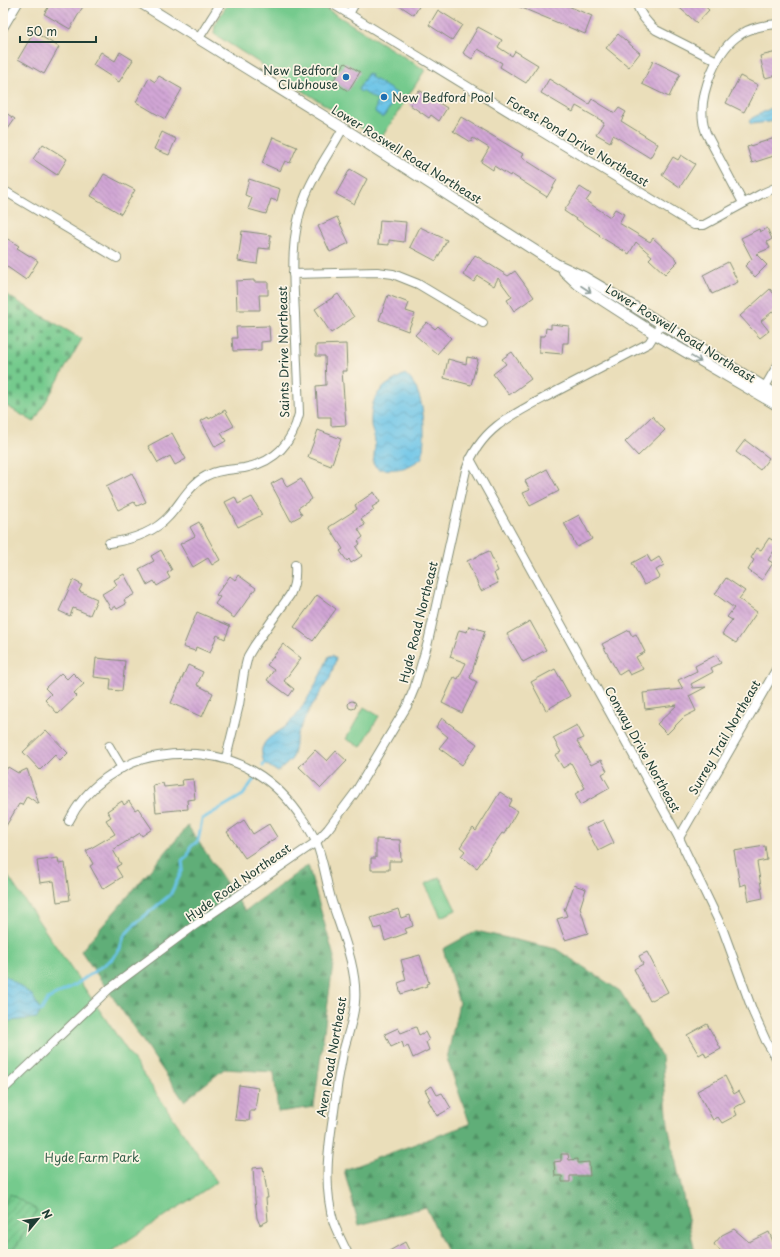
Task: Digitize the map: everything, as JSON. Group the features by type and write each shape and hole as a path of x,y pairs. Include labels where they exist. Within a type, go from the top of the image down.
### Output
{"street":[{"path":"3,28 18,3"},
{"name":"Lower Roswell Road Northeast","path":"141,3 343,128 556,264 584,277 777,395"},
{"path":"199,38 221,3"},
{"name":"Forest Pond Drive Northeast","path":"331,3 694,225 704,224 777,187"},
{"path":"349,14 356,3"},
{"path":"636,3 643,18 653,27 717,62"},
{"path":"743,203 711,143 703,121 703,104 706,86 717,62 733,40 753,28 777,24"},
{"name":"Saints Drive Northeast","path":"109,543 124,541 155,528 168,517 191,488 205,476 222,470 244,468 270,459 283,448 294,432 299,414 293,274 295,233 304,200 317,170 343,128"},
{"path":"3,190 117,258"},
{"name":"Lower Roswell Road Northeast","path":"556,264 579,285 655,334 777,405"},
{"path":"293,274 377,272 393,274 418,284 483,323"},
{"name":"Hyde Road Northeast","path":"3,1090 109,989 191,928 316,842 328,829 355,793 407,706 414,689 428,642 464,478 470,459 484,438 502,422 519,411 649,343 661,324"},
{"path":"760,396 777,366"},
{"name":"Conway Drive Northeast","path":"470,459 679,838 723,930 766,1041 777,1059"},
{"path":"226,758 239,705 248,656 290,595 294,587 296,576 295,565"},
{"name":"Surrey Trail Northeast","path":"679,838 777,668"},
{"path":"110,746 122,768"},
{"name":"Aven Road Northeast","path":"69,821 81,801 93,789 122,768 138,760 173,753 193,753 226,758 260,775 280,791 303,820 316,842 322,861 331,898 348,948 354,984 355,1002 338,1076 326,1164 329,1201 332,1216 348,1254"}],"green space":[{"path":"228,3 317,3 425,70 380,140 214,34 215,25"},
{"path":"3,293 82,339 34,422 3,404"},
{"path":"364,707 379,716 361,747 346,739"},
{"path":"188,826 245,911 308,865 334,957 314,1107 278,1112 274,1072 224,1069 184,1101 81,951"},
{"name":"Hyde Farm Park","path":"3,869 217,1182 107,1254 3,1254"},
{"path":"440,877 456,910 441,917 425,884"},
{"path":"476,931 556,949 620,991 662,1057 668,1125 696,1254 448,1254 426,1207 359,1225 344,1170 470,1124 447,1059 459,1003 443,949"},
{"path":"10,1194 37,1210 12,1254 3,1254 3,1206"}],"water":[{"name":"New Bedford Pool","path":"368,73 371,77 398,94 383,118 375,112 377,100 358,90"},
{"path":"777,105 777,121 751,124 749,121 752,118"},
{"path":"405,374 412,381 421,401 424,425 422,458 406,467 378,469 373,464 375,442 371,424 371,414 373,405 375,398 383,388"},
{"path":"333,655 336,659 330,678 309,710 297,735 292,759 278,772 264,763 262,748 270,737 286,726 300,710 311,693 329,656"},
{"path":"3,974 32,995 41,1011 37,1018 3,1022"}],"building":[{"path":"51,3 85,3 70,29 44,14"},
{"path":"396,3 421,3 414,15"},
{"path":"510,3 561,3 592,16 585,34"},
{"path":"674,3 701,3 709,10 697,23"},
{"path":"438,10 462,25 452,40 429,25"},
{"path":"478,27 502,40 498,47 512,56 515,51 538,65 526,83 500,67 502,63 478,49 472,59 463,53"},
{"path":"34,32 59,47 44,74 18,59"},
{"path":"618,34 640,53 629,67 606,48"},
{"path":"101,52 115,61 120,52 133,60 119,82 93,65"},
{"path":"777,52 777,75 765,78 760,56"},
{"path":"653,61 680,74 669,97 642,84"},
{"name":"New Bedford Clubhouse","path":"345,63 360,72 348,91 333,81"},
{"path":"159,76 182,89 165,119 136,102 149,78 155,82"},
{"path":"740,76 758,85 744,112 726,103"},
{"path":"549,79 589,104 592,99 615,113 619,108 626,112 621,121 658,144 650,158 613,135 610,142 596,134 604,122 576,106 573,112 541,93"},
{"path":"419,90 447,108 439,121 431,115 429,118 410,105"},
{"path":"3,111 15,119 3,136"},
{"path":"461,117 523,154 521,157 557,180 547,197 511,174 510,176 494,166 493,170 481,162 489,148 473,138 471,142 453,131"},
{"path":"162,132 176,139 169,155 154,149"},
{"path":"273,137 297,147 290,163 285,161 280,171 262,163"},
{"path":"775,138 777,143 777,155 752,163 747,147"},
{"path":"43,144 67,159 57,175 33,159"},
{"path":"681,155 695,164 680,187 662,175 673,157 678,160"},
{"path":"350,169 367,179 354,204 336,194"},
{"path":"104,174 135,190 121,214 91,196"},
{"path":"249,179 280,189 277,201 271,199 266,214 248,209 252,198 245,195"},
{"path":"580,187 591,194 586,201 610,217 615,209 624,214 619,223 650,242 653,238 678,261 665,274 649,259 652,256 636,242 629,254 599,236 600,235 564,211"},
{"path":"337,217 349,243 330,252 318,226"},
{"path":"380,220 406,222 404,242 389,240 389,245 378,244"},
{"path":"420,227 447,240 436,261 410,247"},
{"path":"767,228 772,239 767,242 770,248 756,254 767,265 755,277 745,266 752,259 741,238 759,229 760,232"},
{"path":"242,231 271,235 269,249 259,248 257,264 238,261"},
{"path":"6,238 19,246 17,248 38,261 26,280 3,264 3,242"},
{"path":"475,255 508,276 515,271 534,297 514,311 507,300 512,297 498,278 494,286 478,276 474,282 463,275"},
{"path":"728,262 738,282 712,294 703,275"},
{"path":"254,280 254,282 268,282 268,295 259,295 260,310 237,310 236,281"},
{"path":"770,289 777,298 777,308 761,321 769,331 760,338 740,316"},
{"path":"338,294 354,317 331,333 315,309"},
{"path":"388,295 409,303 406,311 415,314 408,331 379,320"},
{"path":"427,322 435,329 438,326 451,338 437,354 415,335"},
{"path":"551,324 569,326 568,343 563,343 562,354 539,352 540,336 545,336 546,328 551,329"},
{"path":"269,326 270,341 261,342 261,350 233,351 232,338 237,338 236,327"},
{"path":"346,344 347,371 342,371 346,425 331,426 331,417 318,417 316,386 326,385 325,356 316,356 316,345"},
{"path":"512,352 531,379 509,395 493,374 506,364 502,359"},
{"path":"467,357 478,359 471,385 444,378 448,359 466,364"},
{"path":"225,410 234,426 221,433 226,441 215,447 201,421 208,417 209,419"},
{"path":"652,416 665,430 638,456 625,442"},
{"path":"318,430 341,439 331,466 308,457"},
{"path":"172,433 186,459 175,465 170,456 158,463 148,446"},
{"path":"745,440 769,458 760,470 736,452"},
{"path":"547,469 559,491 530,506 523,493 530,490 525,481"},
{"path":"132,473 146,502 137,506 134,502 118,510 106,486"},
{"path":"282,478 287,487 301,479 312,499 298,508 302,515 291,521 271,484"},
{"path":"374,492 380,502 372,507 374,510 361,519 365,525 358,529 363,537 358,541 360,544 356,547 362,556 351,563 349,559 347,561 340,551 343,549 329,527 357,509 355,505"},
{"path":"235,497 238,504 252,497 262,515 238,527 225,502"},
{"path":"579,515 592,539 577,547 564,523"},
{"path":"199,522 220,560 212,565 208,558 193,567 180,544 195,536 190,527"},
{"path":"769,538 777,543 777,546 768,560 773,563 762,580 748,570 754,560 751,558 757,548 761,550"},
{"path":"161,550 172,570 167,573 170,578 157,586 154,581 147,585 139,569 154,561 151,556"},
{"path":"489,551 498,571 494,573 498,583 481,591 467,561"},
{"path":"647,555 651,562 659,557 664,565 656,570 660,577 644,585 632,563"},
{"path":"124,574 135,594 124,600 126,604 117,609 115,606 111,609 102,594 117,585 114,580"},
{"path":"238,575 256,588 234,618 215,604 220,597 216,595 230,576 235,580"},
{"path":"726,578 745,591 739,599 757,612 736,643 722,634 732,620 727,617 734,608 715,594"},
{"path":"73,580 82,585 79,591 97,599 90,615 73,608 70,616 59,611"},
{"path":"317,595 336,609 313,641 294,627"},
{"path":"197,612 230,626 225,639 217,635 210,653 196,647 195,651 183,647"},
{"path":"530,621 546,650 523,662 507,634"},
{"path":"469,626 485,631 470,678 477,682 462,713 442,703 454,677 458,679 466,663 450,657 459,630 467,632"},
{"path":"629,630 632,636 636,634 645,652 636,657 643,669 630,675 627,670 619,675 602,644"},
{"path":"283,644 301,658 284,681 294,689 289,696 267,680 274,670 267,665"},
{"path":"716,655 721,663 711,668 713,672 691,684 693,688 706,687 689,696 696,711 684,717 667,734 657,724 677,705 645,709 643,693 683,689 678,680 697,671 695,666"},
{"path":"96,658 125,661 122,691 110,690 111,679 94,677"},
{"path":"188,665 203,672 197,685 213,693 202,717 171,703"},
{"path":"555,669 570,696 546,710 531,682"},
{"path":"61,673 67,679 73,673 84,684 74,693 77,696 58,714 45,700 51,694 45,688"},
{"path":"350,701 354,701 356,705 354,709 350,709 348,707 348,703"},
{"path":"442,718 477,744 462,765 439,748 448,737 436,727"},
{"path":"577,725 584,738 577,741 591,765 601,760 607,771 602,774 610,788 580,805 575,794 585,788 571,763 563,768 555,755 561,752 553,738"},
{"path":"46,730 68,753 60,761 55,755 40,770 23,752"},
{"path":"315,750 327,761 336,751 347,761 321,788 299,767"},
{"path":"8,767 18,773 27,769 39,804 27,796 22,805 19,804 3,831 3,775"},
{"path":"193,779 195,799 187,800 188,809 156,812 153,785 163,783 164,787 183,785 182,780"},
{"path":"500,792 512,800 509,806 517,811 504,834 502,833 477,868 461,856 465,851 460,847 473,828 476,831"},
{"path":"122,801 124,805 129,801 135,810 138,808 152,829 142,836 140,833 113,850 121,864 116,867 122,877 103,889 90,866 93,864 86,851 115,834 106,820 111,817 107,811"},
{"path":"244,820 253,834 269,824 277,837 245,858 227,832"},
{"path":"603,820 614,843 598,851 586,828"},
{"path":"376,839 400,840 401,861 389,861 389,870 371,870 371,858 376,858"},
{"path":"765,846 767,860 757,862 763,898 749,901 746,884 740,886 734,851"},
{"path":"58,858 59,864 65,863 70,900 57,902 54,881 40,883 37,861"},
{"path":"574,885 586,889 580,908 588,933 565,940 557,919 567,916 564,908 566,908"},
{"path":"398,909 401,918 410,915 413,926 405,929 407,933 385,941 381,927 375,929 371,918"},
{"path":"647,952 668,992 650,1001 634,969 643,964 639,956"},
{"path":"420,955 429,983 426,984 427,986 401,994 398,983 406,980 401,960"},
{"path":"707,1024 721,1049 706,1057 704,1052 699,1055 687,1035"},
{"path":"416,1027 419,1035 425,1032 429,1040 426,1042 429,1050 413,1058 408,1046 404,1048 402,1042 391,1047 385,1034 398,1028 401,1033"},
{"path":"725,1076 734,1094 739,1091 745,1102 734,1108 737,1115 722,1123 718,1117 713,1120 697,1091"},
{"path":"239,1085 258,1088 255,1111 250,1111 249,1121 235,1120"},
{"path":"432,1086 437,1095 442,1093 451,1108 437,1116 428,1100 430,1099 425,1090"},
{"path":"561,1154 568,1154 569,1160 578,1159 578,1163 589,1162 590,1176 570,1176 570,1182 562,1182 562,1176 555,1176 554,1162 561,1161"},
{"path":"263,1167 268,1198 266,1198 268,1221 260,1225 257,1218 253,1168"},
{"path":"734,1229 749,1242 769,1232 775,1246 768,1254 725,1254 714,1244 722,1235"},
{"path":"405,1242 411,1254 384,1254"}],"waterway":[{"path":"41,1011 48,999 75,985 112,959 120,949 124,936 135,924 170,895 183,869 182,861 188,856 190,847 198,841 202,819 243,795 254,779"}],"place":[{"name":"New Bedford Clubhouse","path":"346,77"},
{"name":"New Bedford Pool","path":"384,97"}]}
